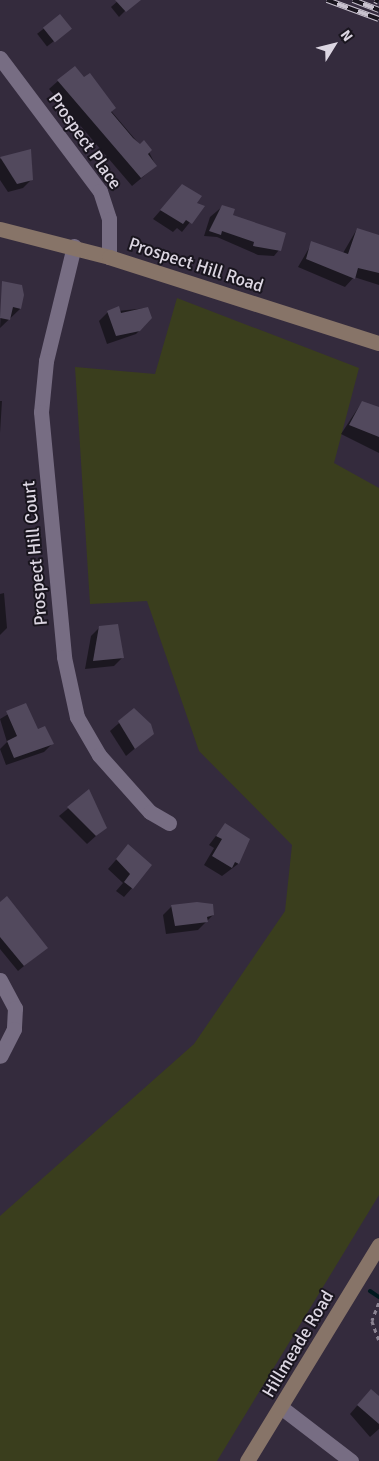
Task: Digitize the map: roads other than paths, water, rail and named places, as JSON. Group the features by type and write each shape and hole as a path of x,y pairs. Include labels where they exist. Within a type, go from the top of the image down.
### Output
{"street":[{"name":"Prospect Place","path":"0,58 100,191 109,219 109,257"},
{"name":"Prospect Hill Road","path":"0,229 74,246 379,343"},
{"name":"Prospect Hill Court","path":"74,246 46,361 41,412 64,657 77,717 99,755 150,812 169,823"},
{"path":"0,980 15,1008 14,1029 0,1056"},
{"name":"Hillmeade Road","path":"247,1461 282,1408 379,1245"},
{"path":"282,1408 351,1461"}],"waterway":[{"path":"370,1291 379,1297"}],"railway":[{"path":"327,0 379,19"},
{"path":"353,0 379,10"},
{"path":"375,0 379,2"}]}
